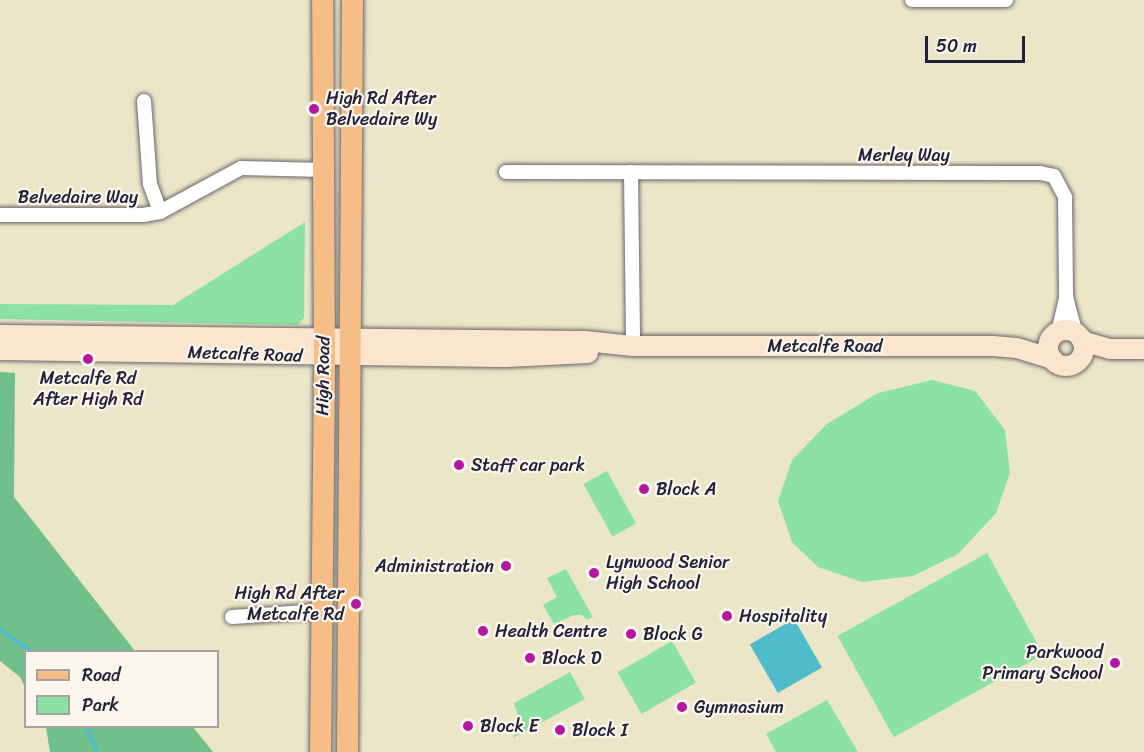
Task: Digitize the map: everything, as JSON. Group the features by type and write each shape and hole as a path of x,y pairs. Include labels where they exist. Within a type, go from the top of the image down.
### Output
{"main road":[{"name":"High Road","path":"320,752 324,347 322,0"},
{"name":"High Road","path":"347,752 352,0"},
{"name":"Metcalfe Road","path":"0,335 324,347"},
{"name":"Metcalfe Road","path":"0,350 350,346 1017,348 1070,340 1110,349 1144,349"},
{"name":"Metcalfe Road","path":"1017,348 1066,366 1070,340"},
{"path":"1052,359 1048,350 1070,340"}],"street":[{"path":"912,0 1006,0"},
{"path":"144,101 150,184 160,212"},
{"name":"Belvedaire Way","path":"0,215 143,215 160,212 241,168 324,170"},
{"name":"Merley Way","path":"506,172 1040,173 1054,176 1065,197 1066,297 1070,340"},
{"path":"631,172 633,346"},
{"path":"232,617 322,611"}],"green space":[{"path":"305,222 304,318 298,325 0,319 0,304 173,305"},
{"path":"0,372 15,373 14,497 134,650 24,650 24,685 20,677 0,661"},
{"path":"932,380 975,391 1005,430 1010,473 996,513 958,554 913,576 862,582 818,567 792,542 778,501 792,460 827,424 878,393"},
{"path":"607,471 636,523 612,537 583,484"},
{"path":"987,553 1043,654 894,737 837,636"},
{"path":"566,569 593,617 587,620 582,615 574,615 554,624 543,605 557,597 547,578"},
{"path":"672,641 696,683 641,714 617,672"},
{"path":"570,672 585,699 513,738 519,720 514,703"},
{"path":"827,700 858,752 776,752 766,734"},
{"path":"46,728 194,728 213,752 50,752"}],"water":[{"path":"794,619 822,667 778,693 750,644"}],"waterway":[{"path":"0,629 29,650"},
{"path":"88,728 97,752"}],"place":[{"name":"High Rd After Belvedaire Wy","path":"314,109"},
{"name":"Metcalfe Rd After High Rd","path":"88,359"},
{"name":"Staff car park","path":"459,465"},
{"name":"Block A","path":"644,489"},
{"name":"Administration","path":"506,566"},
{"name":"Lynwood Senior High School","path":"594,573"},
{"name":"High Rd After Metcalfe Rd","path":"356,604"},
{"name":"Hospitality","path":"727,616"},
{"name":"Health Centre","path":"483,631"},
{"name":"Block G","path":"631,634"},
{"name":"Block D","path":"530,658"},
{"name":"Parkwood Primary School","path":"1115,663"},
{"name":"Gymnasium","path":"682,707"},
{"name":"Block E","path":"468,726"},
{"name":"Block I","path":"560,730"}]}
